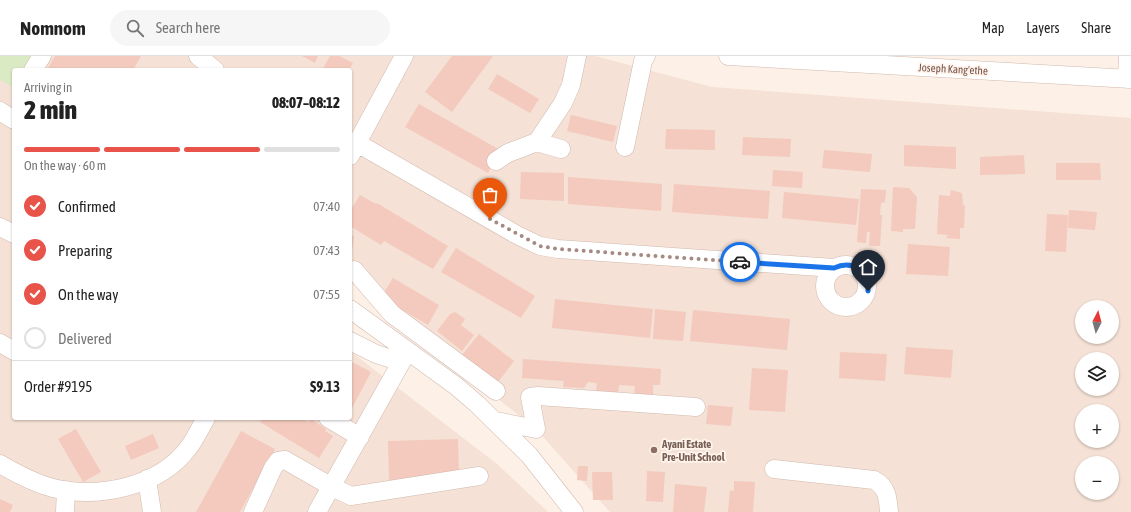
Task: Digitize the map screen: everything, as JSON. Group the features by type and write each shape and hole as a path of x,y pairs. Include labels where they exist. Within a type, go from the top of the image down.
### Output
{"street":[{"path":"34,68 42,56"},
{"path":"198,56 213,68"},
{"path":"404,56 354,149 517,235 540,246 558,249 834,268"},
{"path":"496,161 508,153 537,142 563,104 571,85 577,56"},
{"path":"625,147 643,61 646,56"},
{"name":"Joseph Kang'ethe","path":"728,56 1129,79"},
{"path":"1128,56 1129,79"},
{"path":"0,111 12,119"},
{"path":"537,142 561,149"},
{"path":"0,227 12,233"},
{"path":"354,270 392,314 432,342 496,391"},
{"path":"352,311 408,357 456,386 496,421 529,455 574,512"},
{"path":"352,342 376,354 408,357"},
{"path":"317,512 408,357 432,342"},
{"path":"0,343 12,350"},
{"path":"496,421 536,429 530,397 538,396 696,407"},
{"path":"0,464 33,481 66,490 78,492 108,491 147,479 167,469 189,448 205,420"},
{"path":"331,420 360,437"},
{"path":"253,512 273,468 278,461 285,460 351,496 360,496 480,476"},
{"path":"774,469 874,480 881,484 885,489 888,498 889,512"},
{"path":"147,479 152,512"},
{"path":"64,512 66,490"}],"shaded area":[{"path":"0,56 595,56 712,87 1131,118 1131,512 610,512 536,429 352,284 352,68 12,68 12,420 352,420 352,353 497,464 548,512 0,512"}],"green space":[{"path":"0,56 31,56 24,68 12,68 12,86 0,80"}],"building":[{"path":"55,56 141,56 134,68 48,68"},
{"path":"302,56 318,56 315,63"},
{"path":"330,56 339,56 353,63 350,68 323,68"},
{"path":"452,56 493,56 452,112 425,92"},
{"path":"497,74 539,99 530,113 488,89"},
{"path":"419,104 500,150 488,173 405,127"},
{"path":"571,115 617,126 613,142 567,131"},
{"path":"666,129 715,130 715,150 665,149"},
{"path":"743,137 791,139 790,157 742,155"},
{"path":"904,145 956,147 956,169 904,166"},
{"path":"824,150 872,154 870,172 822,168"},
{"path":"1024,155 1025,174 980,175 980,157"},
{"path":"1056,163 1100,163 1101,180 1056,180"},
{"path":"773,170 803,172 802,188 772,186"},
{"path":"521,172 564,173 564,201 520,199"},
{"path":"568,177 662,184 661,211 568,204"},
{"path":"674,184 770,191 768,219 672,212"},
{"path":"893,187 909,188 917,197 915,229 903,229 903,232 891,231"},
{"path":"861,189 886,190 885,202 881,203 880,215 882,215 880,246 869,246 870,232 867,232 866,243 857,242"},
{"path":"951,190 962,193 963,205 965,206 964,228 960,228 960,239 946,238 948,235 937,234 939,195 950,196"},
{"path":"784,192 859,199 856,225 782,218"},
{"path":"360,195 376,204 377,203 448,246 433,269 384,241 381,245 352,227 352,208"},
{"path":"1069,210 1097,212 1095,230 1068,228"},
{"path":"1047,214 1068,215 1066,252 1045,251"},
{"path":"352,236 354,236 352,251"},
{"path":"908,244 950,247 948,276 906,274"},
{"path":"456,248 535,296 521,318 441,272"},
{"path":"393,278 439,305 428,325 381,297"},
{"path":"555,299 653,309 650,338 552,328"},
{"path":"655,309 686,312 683,341 653,339"},
{"path":"693,310 790,319 787,350 690,341"},
{"path":"455,312 465,319 461,325 474,335 462,351 437,331 450,314"},
{"path":"479,334 514,361 498,382 462,355"},
{"path":"906,347 953,350 951,378 904,374"},
{"path":"840,352 887,354 885,381 839,378"},
{"path":"523,359 661,369 660,385 653,385 653,395 634,394 635,386 619,385 618,393 596,391 597,383 588,382 584,388 563,387 564,381 522,378"},
{"path":"352,362 371,372 352,408"},
{"path":"752,368 788,370 785,412 749,410"},
{"path":"708,405 733,407 731,426 706,424"},
{"path":"262,420 306,420 309,422 312,420 326,429 325,431 333,436 319,458 260,422"},
{"path":"76,429 101,472 83,482 58,439"},
{"path":"241,431 275,449 240,512 196,512"},
{"path":"153,434 159,448 131,460 125,446"},
{"path":"458,439 459,478 389,480 388,441"},
{"path":"578,466 588,466 587,481 577,480"},
{"path":"647,471 665,472 663,502 646,501"},
{"path":"592,472 612,472 613,500 593,500"},
{"path":"734,481 755,482 753,512 728,512 730,490 734,491"},
{"path":"675,484 707,487 704,512 673,512"},
{"path":"0,499 13,505 10,512 0,512"}],"way so far":[{"path":"490,219 528,241 540,246 558,249 740,262"}],"place":[{"name":"Ayani Estate Pre-Unit School","path":"654,450"}],"route":[{"path":"740,262 834,268 840,265 848,264 855,266 866,276 868,291"}]}
